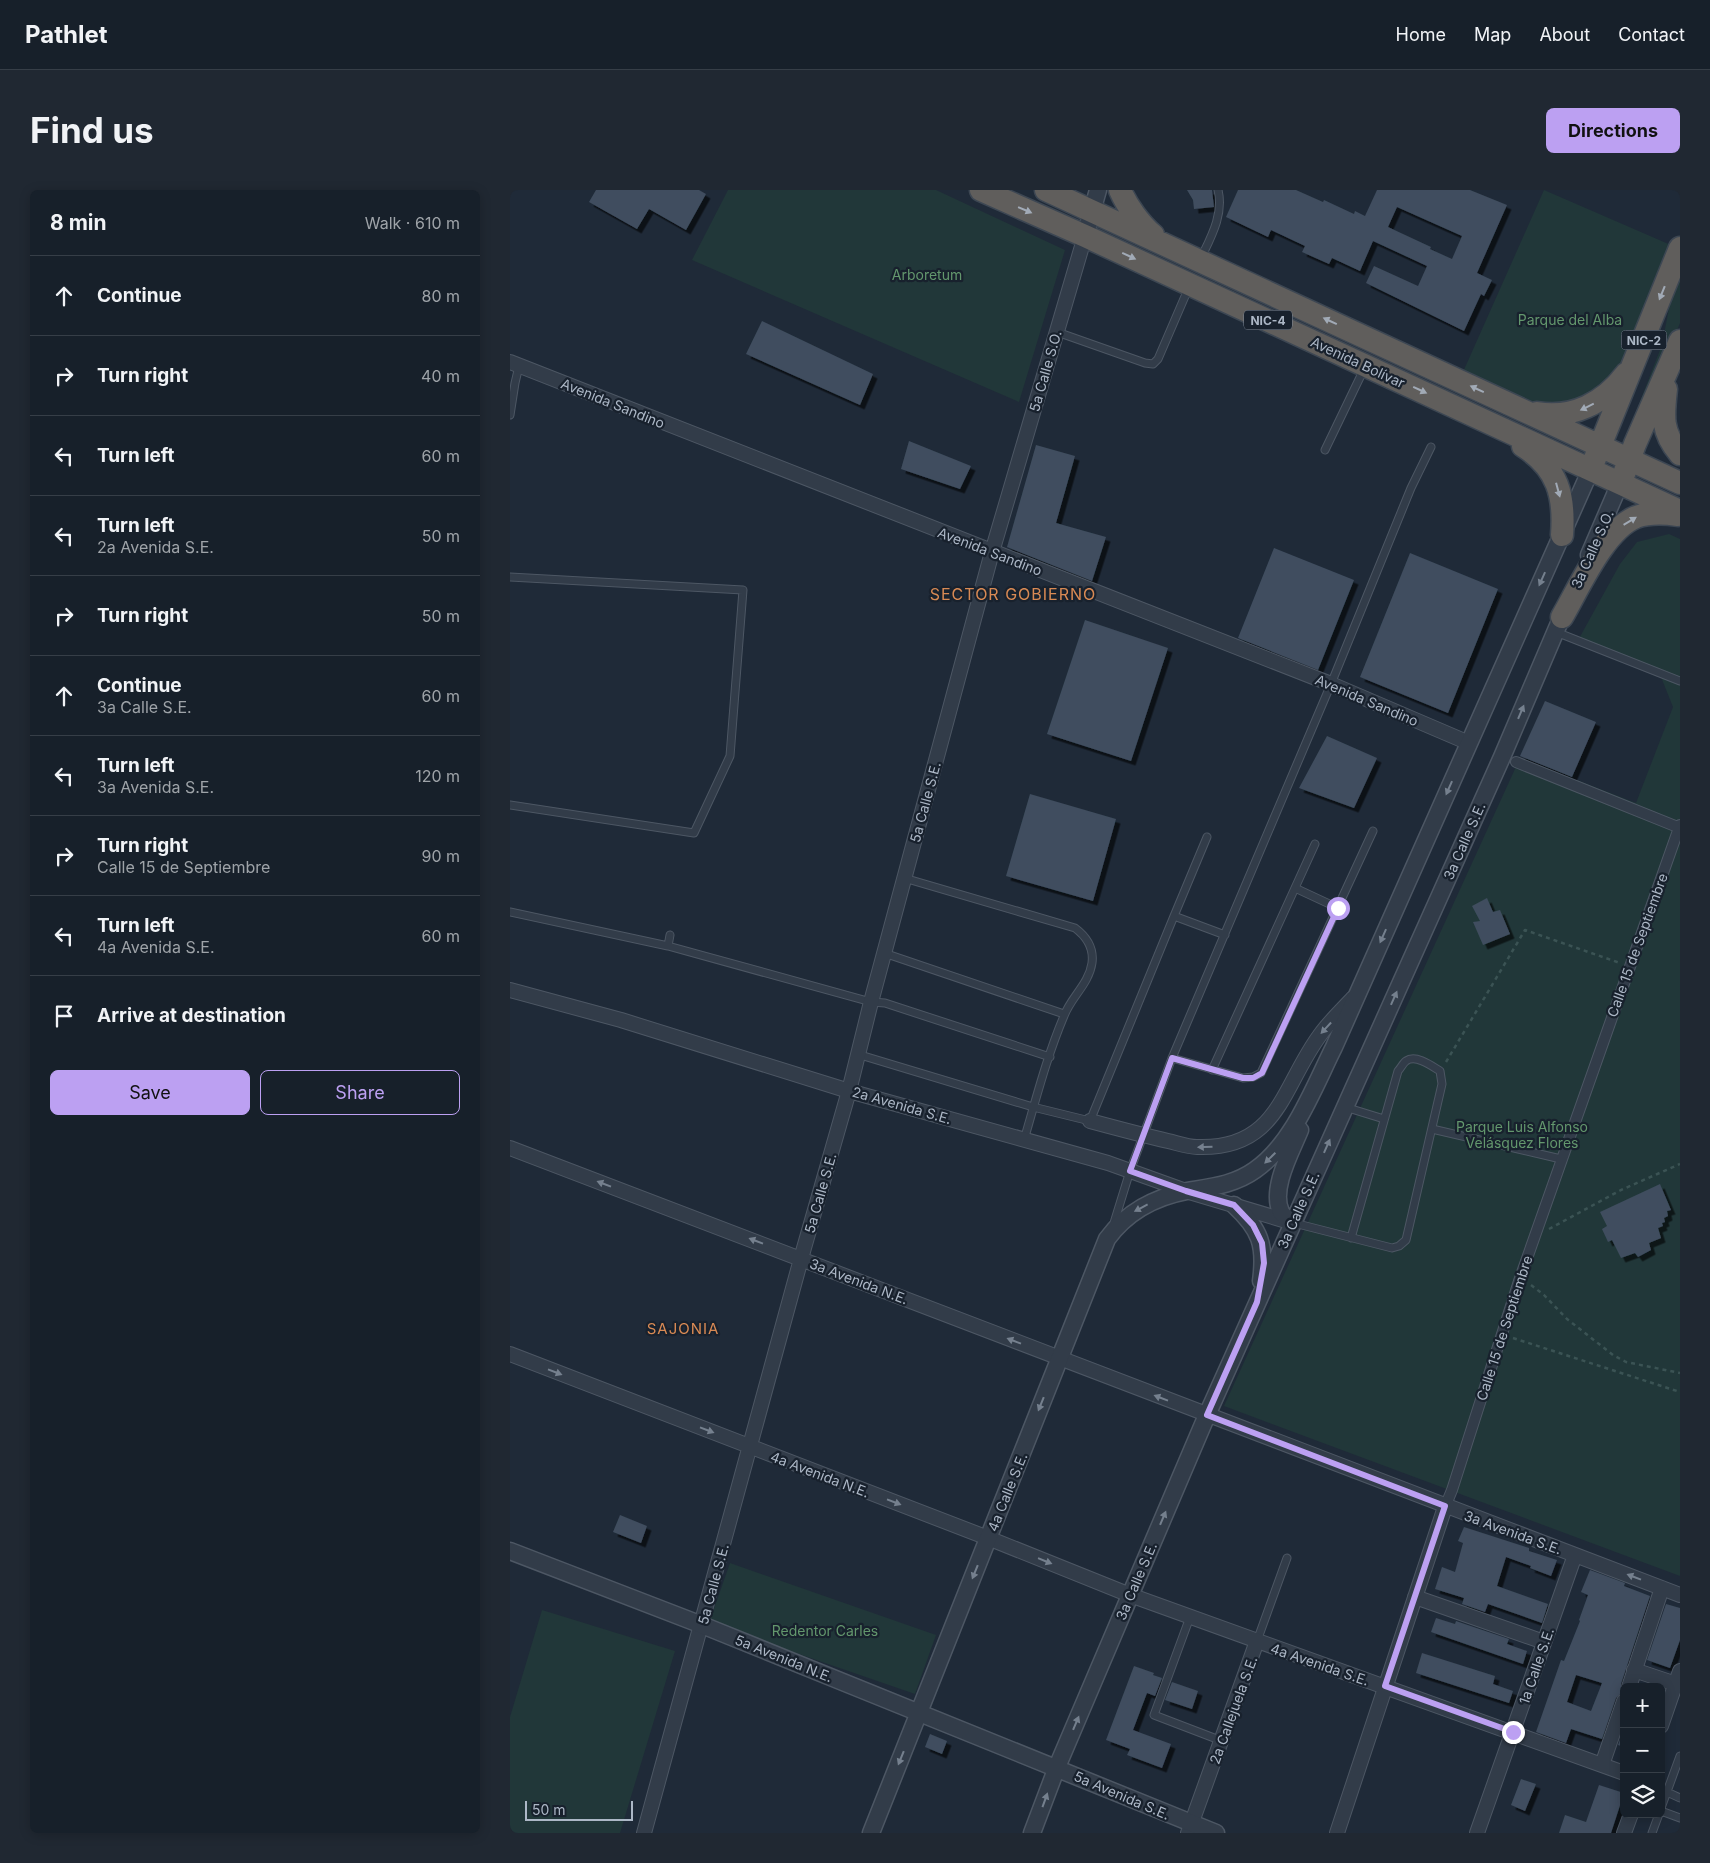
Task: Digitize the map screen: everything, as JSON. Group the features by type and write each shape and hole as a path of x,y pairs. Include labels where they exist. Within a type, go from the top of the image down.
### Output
{"highway":[{"name":"Avenida Bolívar","path":"981,190 1190,284 1680,511"},
{"path":"1120,190 1128,206 1147,230 1164,244"},
{"name":"Avenida Bolívar","path":"1077,196 1164,244 1680,483"},
{"name":"NIC-2","path":"1591,469 1680,248"},
{"name":"3a Calle S.O.","path":"1620,484 1635,444 1680,341"},
{"path":"1521,410 1564,414 1584,409 1594,404 1613,389 1635,362"},
{"path":"1668,368 1664,424 1671,441 1680,454"},
{"path":"1451,405 1525,447 1546,465 1555,478 1560,493 1563,510 1562,535"},
{"path":"1558,624 1594,562 1619,529 1631,519 1642,515 1657,513 1680,516"}],"street":[{"name":"5a Calle S.O.","path":"992,552 1085,236 1077,196"},
{"name":"Avenida Sandino","path":"515,364 1331,684 1469,743"},
{"path":"1293,1223 1284,1216 1280,1206 1278,1191 1280,1180 1334,1047 1591,469"},
{"name":"3a Calle S.O.","path":"1509,760 1558,624 1620,484"},
{"name":"5a Calle S.E.","path":"644,1833 849,1091 870,1002 992,552"},
{"path":"1509,760 1680,827"},
{"name":"3a Calle S.E.","path":"1032,1833 1057,1768 1130,1595 1257,1302 1345,1107 1509,760"},
{"name":"Calle 15 de Septiembre","path":"1337,1833 1445,1506 1452,1490 1519,1280 1629,966 1680,827"},
{"name":"2a Avenida S.E.","path":"510,990 620,1020 849,1091 1130,1171 1186,1191 1293,1223"},
{"path":"1090,1121 1196,1147 1214,1147 1242,1140 1256,1132 1271,1119 1281,1105 1320,1034 1359,992"},
{"path":"1186,1191 1228,1184 1242,1178 1266,1162 1280,1148 1290,1133 1334,1047"},
{"name":"3a Avenida N.E.","path":"510,1148 802,1258 1207,1415"},
{"name":"4a Calle S.E.","path":"871,1833 1107,1239 1124,1220 1137,1210 1186,1191"},
{"path":"1234,1205 1253,1225 1262,1243 1264,1263 1257,1302"},
{"name":"4a Avenida N.E.","path":"510,1354 988,1538 1130,1595"},
{"name":"3a Avenida S.E.","path":"1207,1415 1680,1595"},
{"name":"5a Avenida N.E.","path":"510,1551 1057,1768"},
{"name":"1a Calle S.E.","path":"1477,1833 1575,1555"},
{"path":"1630,1683 1662,1588"},
{"name":"4a Avenida S.E.","path":"1130,1595 1620,1772"},
{"path":"1415,1597 1544,1642"},
{"name":"2a Callejuela S.E.","path":"1190,1828 1257,1641"},
{"path":"1634,1670 1678,1678 1665,1715"},
{"path":"1602,1765 1620,1713"},
{"name":"5a Avenida S.E.","path":"1057,1768 1190,1828 1216,1833"},
{"path":"1624,1833 1630,1818"}],"lane":[{"path":"1200,261 1215,228 1220,208 1218,190"},
{"path":"1057,332 1145,364 1153,364 1158,359 1190,284"},
{"path":"510,415 515,364"},
{"path":"1325,450 1366,365"},
{"path":"1111,1234 1130,1171 1172,1058 1331,684 1411,488 1431,446"},
{"path":"510,577 742,590 730,756 694,833 510,806"},
{"path":"1558,624 1680,681"},
{"path":"1172,1058 1243,1078 1253,1078 1262,1073 1373,832"},
{"path":"857,1054 1033,1107 1090,1121 1207,837"},
{"path":"1212,1070 1315,844"},
{"path":"904,878 1075,928 1083,934 1092,948 1090,975 1064,1014 1024,1140"},
{"path":"1295,888 1338,908"},
{"path":"510,912 668,946 870,1002 885,1003 1050,1056"},
{"path":"1174,916 1225,935"},
{"path":"668,946 670,935"},
{"path":"884,953 1064,1014"},
{"path":"1293,1223 1351,1238 1392,1248 1399,1246 1406,1240 1442,1084 1440,1072 1428,1063 1412,1059 1406,1061 1398,1071 1351,1238"},
{"path":"1345,1107 1384,1119"},
{"path":"1432,1129 1561,1159"},
{"name":"2a Callejuela S.E.","path":"1257,1641 1287,1558"},
{"path":"1190,1617 1154,1714 1222,1741"},
{"path":"1665,1798 1680,1756"},
{"path":"1667,1792 1680,1798"},
{"path":"1665,1812 1680,1818"},
{"path":"1652,1833 1658,1818"}],"path":[{"path":"1440,1072 1524,930 1629,966"},
{"path":"1534,1238 1621,1190 1680,1164"},
{"path":"1519,1280 1532,1286 1567,1319 1613,1355 1626,1362 1680,1373"},
{"path":"1502,1335 1680,1392"}],"green space":[{"name":"Arboretum","path":"728,190 936,190 1065,250 1019,402 692,260"},
{"name":"Parque del Alba","path":"1544,190 1680,249 1635,362 1564,414 1459,381"},
{"path":"1680,277 1680,323 1633,434 1628,432 1662,345 1670,303"},
{"name":"Parque Luis Alfonso Velásquez Flores","path":"1669,534 1680,539 1680,1576 1224,1406 1520,758 1636,803 1673,707 1661,677 1576,644 1620,564 1637,542"},
{"name":"Redentor Carles","path":"730,1563 936,1635 915,1694 709,1623"},
{"path":"542,1610 675,1651 620,1833 510,1833 510,1717"}],"building":[{"path":"596,190 699,190 706,194 686,230 649,209 637,229 589,202"},
{"path":"1187,190 1212,190 1214,207 1194,209 1193,200"},
{"path":"1238,190 1296,190 1354,214 1355,211 1365,216 1377,190 1470,190 1507,205 1477,273 1492,280 1484,296 1481,294 1464,331 1366,283 1374,266 1418,286 1427,266 1373,241 1360,271 1332,258 1329,264 1302,252 1305,246 1271,230 1268,237 1226,217","holes":["1397,207 1462,236 1452,259 1388,227"]},
{"path":"762,321 873,374 860,405 746,354"},
{"path":"909,441 971,466 960,489 901,469"},
{"path":"1036,445 1075,456 1056,523 1106,537 1092,581 1007,547"},
{"path":"1274,548 1354,580 1318,670 1238,638"},
{"path":"1410,553 1498,589 1448,713 1360,677"},
{"path":"1085,620 1168,648 1131,761 1047,734"},
{"path":"1545,701 1596,722 1572,777 1520,756"},
{"path":"1327,736 1377,758 1354,808 1299,788"},
{"path":"1030,794 1116,819 1093,901 1006,876"},
{"path":"1487,898 1493,912 1500,910 1510,934 1483,945 1473,922 1480,921 1472,906"},
{"path":"1660,1184 1671,1210 1667,1211 1668,1216 1664,1218 1663,1226 1658,1228 1661,1238 1649,1243 1651,1250 1638,1257 1635,1253 1621,1258 1612,1240 1608,1242 1602,1229 1607,1226 1600,1212"},
{"path":"620,1515 647,1526 641,1543 613,1532"},
{"path":"1464,1527 1529,1548 1529,1551 1557,1560 1551,1576 1506,1557 1497,1586 1548,1604 1542,1623 1488,1604 1485,1612 1462,1604 1464,1598 1435,1589 1442,1567 1455,1572 1463,1543 1458,1541"},
{"path":"1590,1570 1625,1583 1624,1586 1650,1596 1620,1683 1620,1694 1616,1698 1602,1739 1571,1729 1566,1743 1536,1732 1561,1660 1564,1661 1588,1595 1581,1592","holes":["1576,1675 1602,1683 1591,1711 1567,1702"]},
{"path":"1666,1604 1680,1608 1680,1640 1670,1668 1647,1660"},
{"path":"1436,1618 1455,1624 1456,1621 1509,1639 1507,1644 1527,1651 1523,1664 1431,1632"},
{"path":"1422,1653 1495,1676 1493,1684 1513,1691 1509,1703 1416,1673"},
{"path":"1134,1666 1162,1678 1155,1696 1147,1693 1133,1730 1171,1744 1162,1768 1127,1755 1130,1749 1106,1740"},
{"path":"1172,1682 1198,1691 1192,1709 1165,1700"},
{"path":"930,1734 947,1741 942,1754 925,1747"},
{"path":"1521,1779 1536,1784 1525,1811 1511,1805"},
{"path":"1599,1785 1620,1792 1620,1805 1611,1833 1559,1833 1565,1815 1586,1822"}],"district":[{"name":"SECTOR GOBIERNO","path":"1013,594"},
{"name":"SAJONIA","path":"683,1328"}],"route":[{"path":"1338,908 1262,1073 1253,1078 1243,1078 1172,1058 1130,1171 1186,1191 1234,1205 1253,1225 1262,1243 1264,1263 1257,1302 1207,1415 1445,1506 1385,1686 1513,1732"}]}
